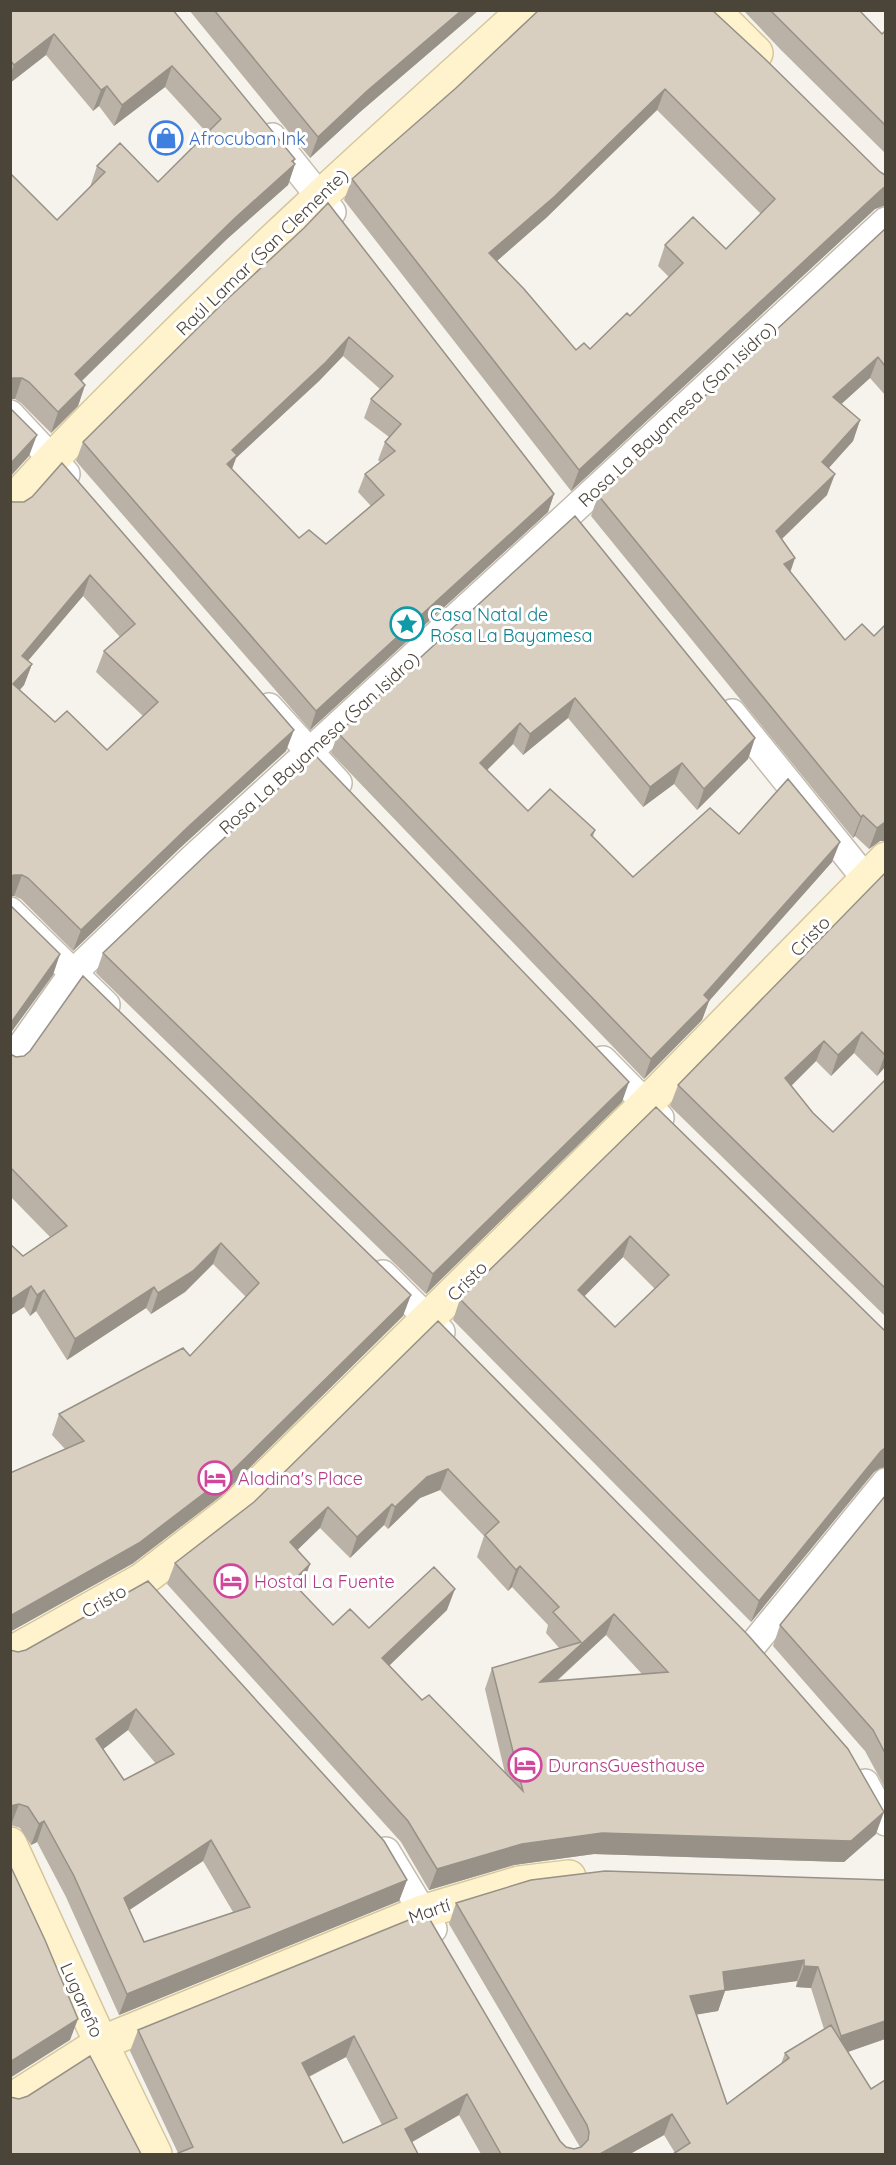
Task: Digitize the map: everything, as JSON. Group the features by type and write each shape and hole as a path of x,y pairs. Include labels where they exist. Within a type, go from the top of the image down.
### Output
{"street":[{"name":"Raúl Lamar (San Clemente)","path":"10,505 52,457 206,304 320,195 525,10"},
{"path":"712,10 778,75"},
{"path":"259,122 349,233"},
{"name":"Rosa La Bayamesa (San Isidro)","path":"10,1062 73,973 192,859 885,221"},
{"path":"10,414 83,493"},
{"path":"254,690 308,752 358,804"},
{"path":"718,696 876,869"},
{"name":"Cristo","path":"10,1654 150,1589 429,1319 646,1104 876,869"},
{"path":"10,911 124,1023"},
{"path":"588,1044 680,1138"},
{"path":"361,1253 462,1352"},
{"path":"752,1646 885,1482"},
{"path":"853,1761 885,1822"},
{"path":"373,1836 389,1853 447,1953"},
{"name":"Lugareño","path":"10,1844 101,2043 155,2154"},
{"name":"Martí","path":"10,2101 101,2043 422,1912 519,1883 596,1873"}],"building":[{"path":"14,10 173,10 295,159 292,161 295,164 235,218 75,374 85,385 58,412 29,382 22,378 10,380 10,173 57,220 105,172 97,166 120,143 158,182 221,119 172,66 122,105 107,86 101,90 54,34 14,65 10,60 10,13"},
{"path":"214,10 462,10 367,91 318,137"},
{"path":"539,10 712,10 885,175 885,187 579,470 352,179 456,88","holes":["665,89 775,199 726,249 693,217 665,245 683,263 630,316 627,313 590,349 584,343 576,350 524,289 489,253 554,197"]},
{"path":"770,10 859,10 882,34 885,31 885,125"},
{"path":"328,203 554,494 316,711 83,442 221,305","holes":["349,337 393,376 371,399 401,424 385,442 395,451 365,474 384,495 326,544 309,530 299,538 227,464 237,455 232,450 326,362"]},
{"path":"885,229 885,366 878,357 833,397 860,420 822,462 835,474 776,531 795,558 784,564 845,640 862,624 874,636 885,625 885,822 877,828 863,815 861,817 598,495"},
{"path":"10,408 37,435 10,464"},
{"path":"62,463 294,730 189,826 81,930 28,878 22,875 10,877 10,501 24,502 32,497","holes":["90,575 135,624 104,651 158,702 107,750 67,711 55,722 13,684 32,664 22,656"]},
{"path":"575,516 755,738 704,789 682,763 650,787 575,698 530,734 520,723 480,763 528,811 550,789 595,830 591,835 633,877 710,808 739,834 788,779 840,842 704,995 709,1000 651,1059 338,733"},
{"path":"315,755 629,1082 433,1274 103,953"},
{"path":"885,873 885,1055 862,1032 838,1055 824,1041 785,1078 813,1113 833,1132 885,1080 885,1288 678,1085"},
{"path":"10,905 60,954 10,1024"},
{"path":"83,976 411,1295 228,1475 139,1543 10,1616 10,1473 84,1441 59,1414 183,1348 190,1356 259,1283 221,1243 193,1271 158,1293 154,1287 75,1339 44,1290 37,1295 31,1286 10,1300 10,1244 23,1256 67,1226 10,1167 10,1054 16,1057 24,1056 30,1051"},
{"path":"656,1107 885,1331 885,1448 759,1601 460,1299","holes":["630,1236 669,1275 615,1327 578,1290"]},
{"path":"438,1321 748,1635 848,1749 884,1812 851,1841 602,1833 522,1844 437,1869 408,1821 175,1563 254,1502","holes":["448,1469 499,1522 485,1535 516,1570 520,1566 559,1607 553,1612 581,1642 492,1668 523,1791 429,1695 422,1700 382,1658 455,1589 434,1567 369,1628 350,1609 333,1625 292,1582 310,1564 290,1542 328,1507 357,1537 392,1504 395,1507 427,1477","614,1614 668,1672 540,1682"]},
{"path":"885,1496 885,1753 873,1730 780,1625"},
{"path":"148,1581 384,1841 407,1880 127,1994 74,1876 44,1821 39,1824 28,1807 19,1804 10,1806 10,1650 18,1652 26,1650","holes":["136,1709 174,1754 124,1780 96,1739","211,1840 250,1907 144,1942 124,1898"]},
{"path":"10,1865 78,2019 10,2062"},
{"path":"605,1871 885,1880 885,2021 841,2036 818,1967 804,1966 804,1960 723,1972 725,1990 690,1996 727,2104 789,2058 785,2053 831,2025 871,2089 885,2080 885,2154 673,2154 690,2143 672,2114 600,2154 501,2154 467,2094 405,2129 418,2154 176,2154 193,2147 138,2030 426,1913 560,2141 566,2147 574,2149 581,2147 588,2140 587,2125 456,1903 531,1880","holes":["354,2036 397,2118 343,2143 302,2063"]},
{"path":"90,2056 141,2154 10,2154 10,2097 19,2099 28,2096"}],"place":[{"name":"Afrocuban Ink","path":"166,138"},
{"name":"Casa Natal de Rosa La Bayamesa","path":"407,624"},
{"name":"Aladina's Place","path":"215,1478"},
{"name":"Hostal La Fuente","path":"231,1581"},
{"name":"DuransGuesthause","path":"525,1765"}]}
